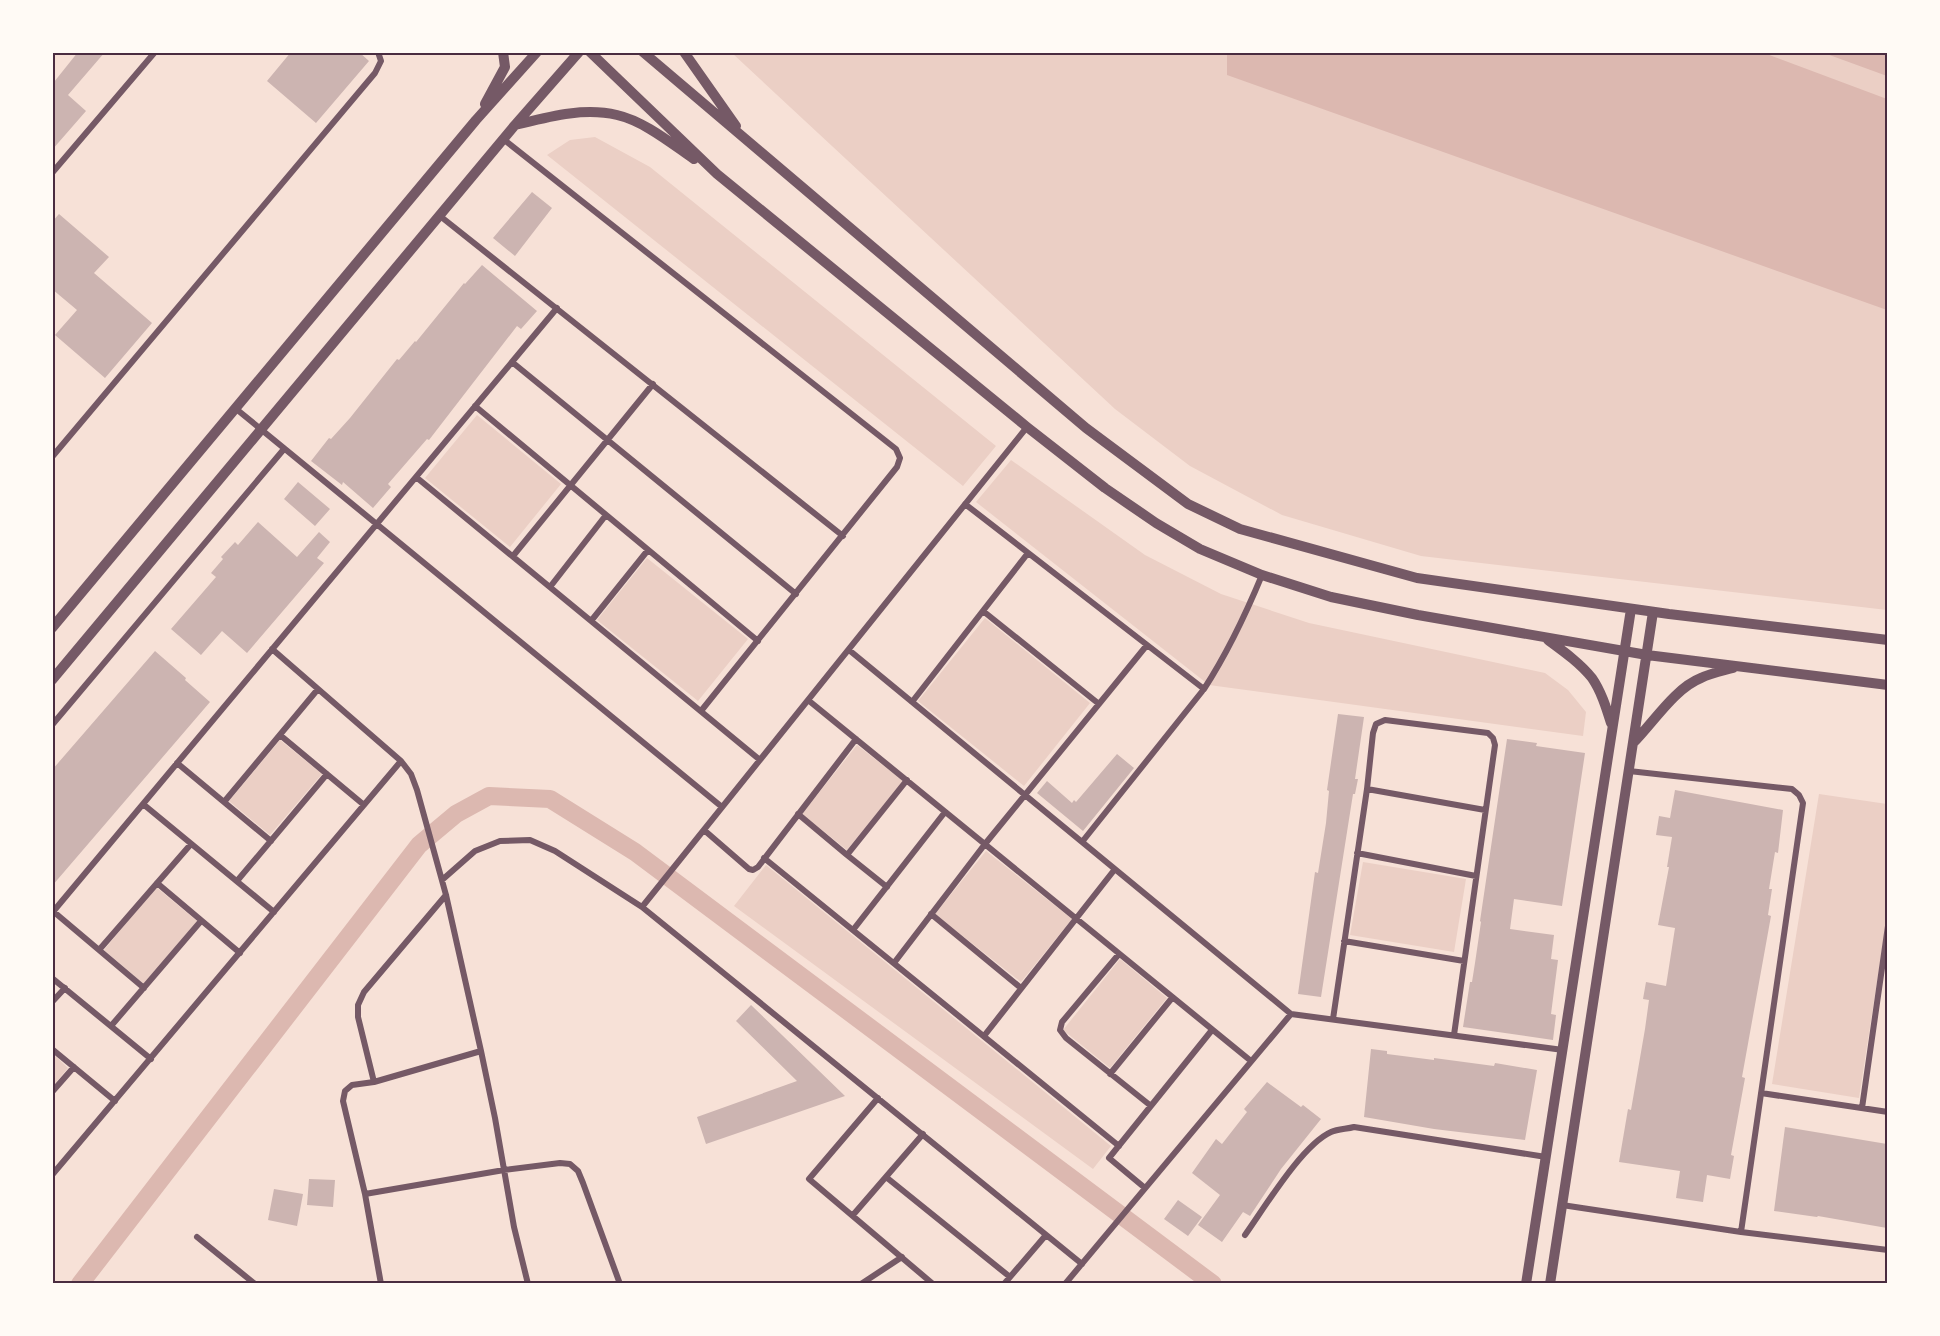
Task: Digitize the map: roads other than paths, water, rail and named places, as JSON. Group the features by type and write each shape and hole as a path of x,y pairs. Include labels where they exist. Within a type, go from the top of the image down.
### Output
{"street":[{"path":"52,457 375,73 381,62 378,52"},
{"path":"476,120 505,67 503,52"},
{"path":"52,628 476,120 537,52"},
{"path":"52,680 503,139 579,52"},
{"path":"590,52 717,174 1027,427 1105,488 1156,523 1200,549 1262,574 1331,597 1418,615 1647,655 1887,684"},
{"path":"643,52 1086,428 1188,504 1240,529 1417,578 1653,612 1887,640"},
{"path":"684,52 748,141"},
{"path":"52,173 55,165 153,53"},
{"path":"515,125 550,116 584,111 618,115 648,128 717,174"},
{"path":"503,139 896,449 900,458 897,467 843,536 701,711"},
{"path":"440,216 843,536"},
{"path":"144,988 53,913 557,308"},
{"path":"512,362 796,594"},
{"path":"513,556 653,384"},
{"path":"475,406 758,641"},
{"path":"235,408 722,807"},
{"path":"642,907 1027,427"},
{"path":"52,725 284,449"},
{"path":"416,477 760,759"},
{"path":"965,504 1204,689"},
{"path":"550,587 606,515"},
{"path":"591,621 648,550"},
{"path":"912,702 1028,553"},
{"path":"1082,842 1204,689 1231,645 1262,574"},
{"path":"1526,1284 1631,609"},
{"path":"983,611 1099,704"},
{"path":"1550,1284 1653,612"},
{"path":"1545,638 1574,660 1592,678 1602,696 1612,726"},
{"path":"894,963 985,844 1147,645"},
{"path":"272,649 401,761 411,774 446,895 481,1051 514,1227 528,1284"},
{"path":"849,650 1290,1014 1563,1050"},
{"path":"1633,743 1652,724 1670,700 1699,678 1739,666"},
{"path":"224,802 318,689"},
{"path":"808,700 1251,1061"},
{"path":"1333,1019 1367,789 1373,732 1376,724 1385,720 1488,733 1495,745 1454,1035"},
{"path":"280,735 364,805"},
{"path":"704,830 753,870 758,867 856,739"},
{"path":"52,1175 401,761"},
{"path":"177,763 271,841"},
{"path":"1629,771 1792,789 1803,802 1741,1232"},
{"path":"237,881 327,774"},
{"path":"847,855 907,780"},
{"path":"1367,789 1485,810"},
{"path":"143,804 274,912"},
{"path":"854,930 945,812"},
{"path":"798,814 887,887"},
{"path":"442,880 475,851 500,841 530,840 555,850 642,907 1082,1264"},
{"path":"99,950 191,844"},
{"path":"1357,853 1476,876"},
{"path":"764,858 1119,1146"},
{"path":"984,1036 1115,869"},
{"path":"157,883 240,953"},
{"path":"374,1082 358,1017 358,1005 364,992 446,895"},
{"path":"931,914 1021,988"},
{"path":"111,1026 201,921"},
{"path":"1862,1108 1887,926"},
{"path":"1344,941 1464,961"},
{"path":"1119,954 1062,1022 1060,1030 1066,1038 1150,1106"},
{"path":"52,978 151,1059"},
{"path":"52,1002 64,988"},
{"path":"1110,1074 1172,998"},
{"path":"1065,1284 1290,1014"},
{"path":"1145,1188 1109,1158 1212,1030"},
{"path":"52,1048 115,1101"},
{"path":"381,1284 365,1194 343,1101 345,1091 352,1085 374,1082 481,1051"},
{"path":"52,1092 74,1067"},
{"path":"1761,1093 1887,1112"},
{"path":"878,1098 809,1179 933,1284"},
{"path":"1245,1234 1304,1154 1318,1140 1333,1131 1354,1127 1546,1157"},
{"path":"853,1215 923,1134"},
{"path":"365,1194 504,1170 560,1163 570,1164 578,1171 620,1284"},
{"path":"886,1177 1010,1277"},
{"path":"1562,1205 1741,1232 1887,1250"},
{"path":"1004,1284 1046,1235"},
{"path":"196,1237 255,1284"},
{"path":"861,1284 902,1257"}],"waterway":[{"path":"80,1284 419,845 456,814 489,796 550,799 635,852 1213,1284"}]}
